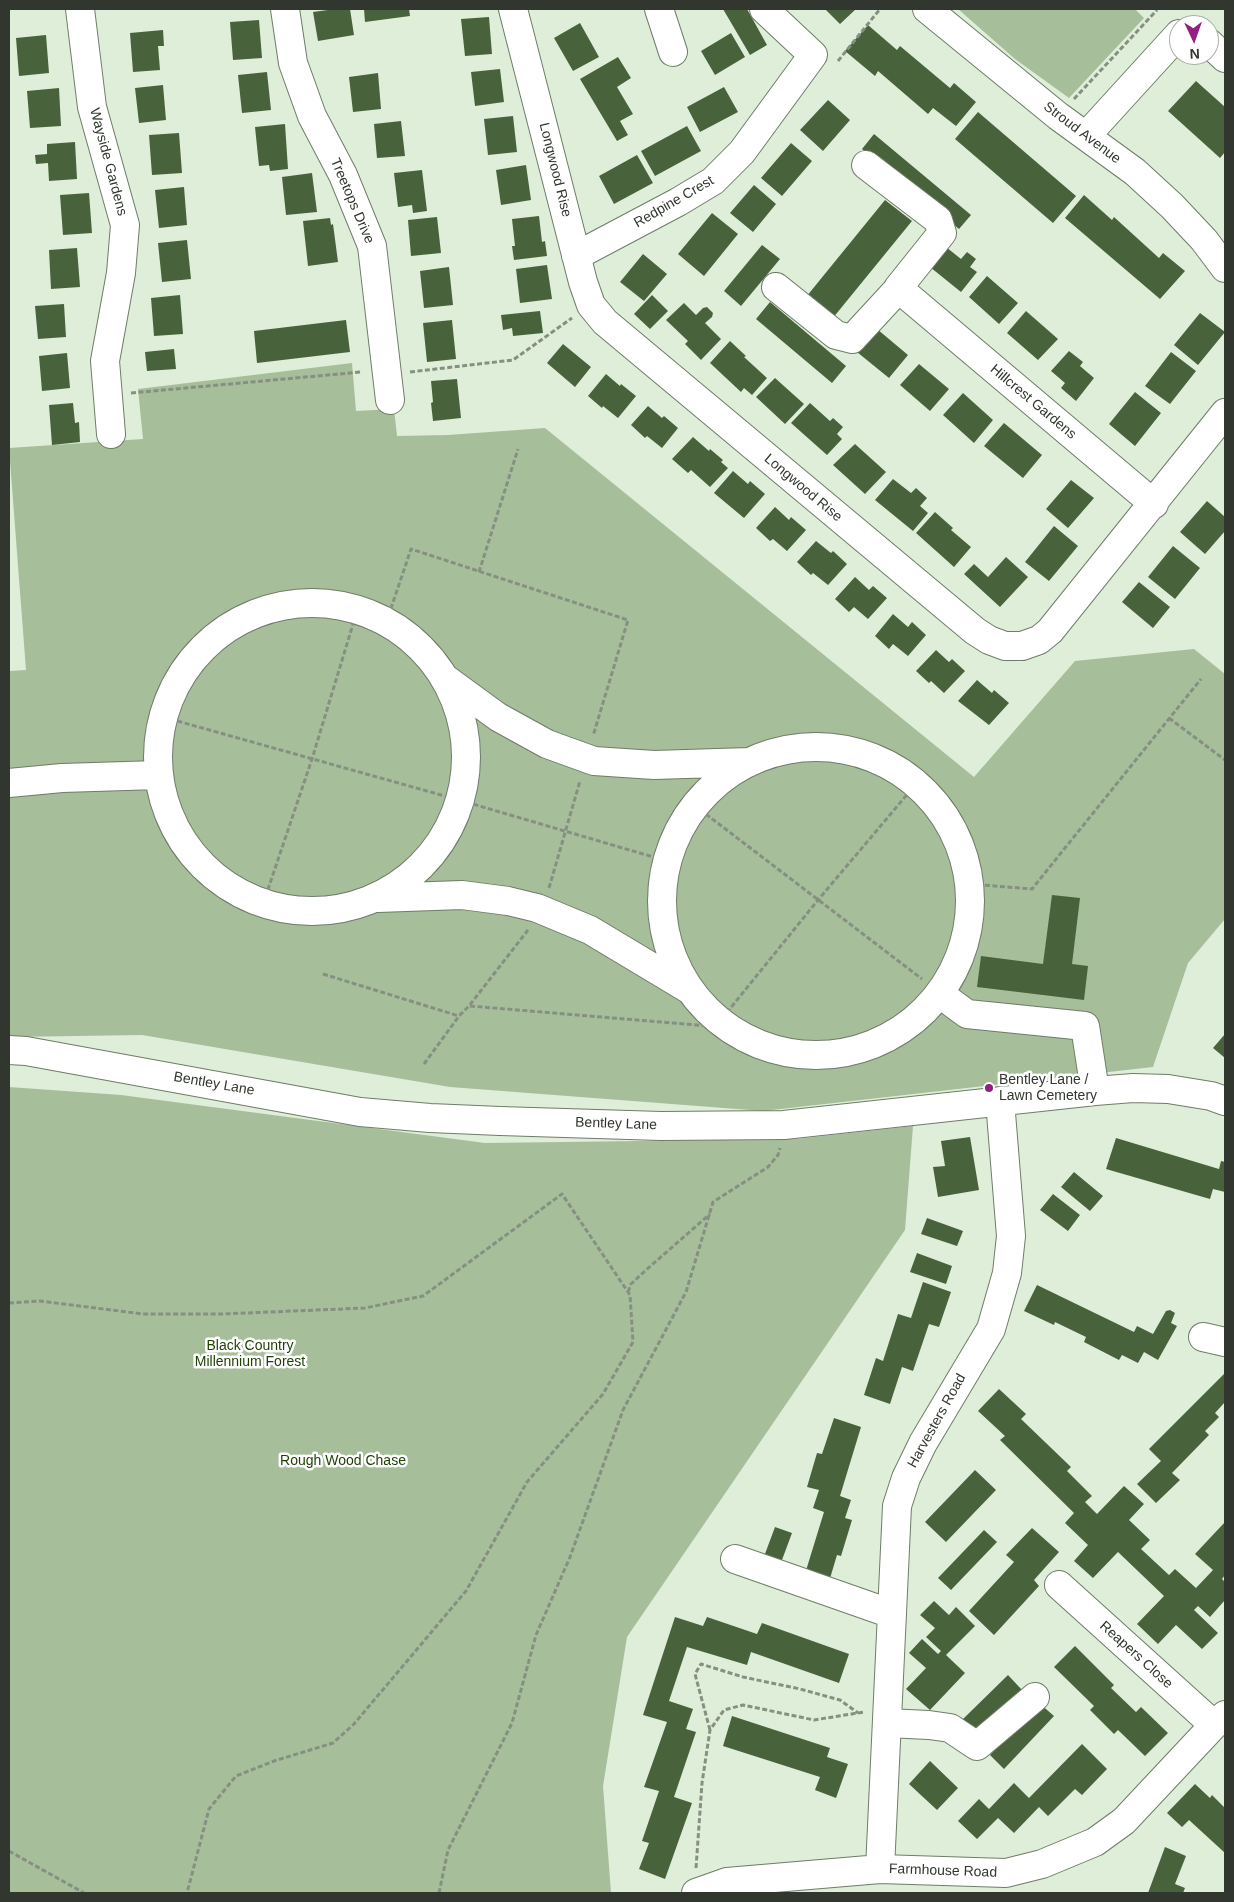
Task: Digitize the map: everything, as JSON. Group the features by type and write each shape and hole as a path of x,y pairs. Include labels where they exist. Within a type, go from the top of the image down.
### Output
{"street":[{"name":"Wayside Gardens","path":"80,9 92,107 125,225 121,272 105,361 111,434"},
{"name":"Treetops Drive","path":"285,9 293,63 302,90 312,116 343,175 372,246 388,382"},
{"name":"Longwood Rise","path":"513,9 576,256 591,305 605,322 975,631 989,640 1005,646 1022,646 1039,640 1050,631 1154,504 1225,413"},
{"path":"659,9 673,52"},
{"name":"Redpine Crest","path":"576,256 678,202 713,181 742,152 813,55 764,9"},
{"name":"Stroud Avenue","path":"927,9 1058,116 1134,172 1172,206 1204,240 1225,268"},
{"path":"1086,136 1169,45"},
{"path":"776,288 836,335 852,339 906,294 942,233 938,220 866,165"},
{"name":"Hillcrest Gardens","path":"906,294 1154,504"},
{"path":"376,898 409,877 436,849 455,816 465,779 466,740 456,702 438,668 412,640 380,619 343,606 304,604 266,610 231,626 201,651 178,682 163,718 158,756 158,775 162,794 176,830 198,862 228,887 263,904 301,911 339,909 376,898 462,895 508,901 537,908 590,930 693,992"},
{"path":"443,678 498,716 546,744 594,761 654,765 754,762"},
{"path":"808,747 847,750 884,763 916,784 942,812 960,846 970,884 969,922 959,960 940,994 913,1021 880,1042 843,1053 805,1055 767,1047 732,1031 702,1006 680,974 666,938 662,900 667,861 682,826 694,805 735,770 754,762 770,754 808,747"},
{"path":"9,783 62,778 158,775"},
{"path":"940,994 968,1014 1085,1026 1095,1090"},
{"name":"Bentley Lane","path":"9,1050 36,1052 360,1112 430,1118 661,1126 784,1125 1095,1090 1133,1088 1168,1088 1211,1096 1225,1101"},
{"name":"Harvesters Road","path":"880,1869 898,1506 906,1478 923,1443 991,1329 1007,1273 1011,1236 1000,1101"},
{"path":"736,1559 892,1614"},
{"name":"Reapers Close","path":"1059,1585 1219,1720"},
{"path":"887,1716 950,1728 977,1746 1035,1697"},
{"name":"Farmhouse Road","path":"695,1884 880,1869 1006,1873 1042,1864 1095,1842 1124,1821 1219,1720"}],"path":[{"path":"833,67 880,9"},
{"path":"1058,116 1157,10"},
{"path":"107,395 388,382 513,360 591,305"},
{"path":"479,572 518,449"},
{"path":"263,904 312,759 357,611"},
{"path":"970,884 1032,889 1201,679"},
{"path":"163,718 459,800 667,861"},
{"path":"1169,718 1225,760"},
{"path":"469,1006 709,1026 720,1021 818,900 916,784"},
{"path":"694,805 940,994"},
{"path":"323,974 459,1016"},
{"path":"439,1893 448,1850 512,1722 536,1635 570,1557 623,1410 686,1292 713,1202 768,1167 778,1155 784,1125"},
{"path":"9,1303 40,1301 143,1314 222,1314 365,1308 423,1296 562,1194 628,1293"},
{"path":"187,1893 209,1810 236,1776 274,1761 333,1743 354,1724 466,1591 527,1482 603,1394 633,1342 628,1293 631,1284 710,1214"},
{"path":"695,1884 702,1783 710,1730 695,1674 701,1664 743,1677 840,1700 858,1713"},
{"path":"710,1730 724,1710 743,1705 814,1720 858,1713 887,1716"},
{"path":"9,1852 84,1893"}],"green space":[{"path":"958,9 1135,9 1144,18 1069,98 1015,59"},
{"path":"352,363 356,411 394,409 397,436 448,435 545,428 974,777 1075,661 1194,649 1225,674 1225,919 1188,963 1153,1067 763,1111 450,1087 142,1035 9,1037 9,671 26,670 9,448 143,439 138,389"},
{"name":"Rough Wood Chase","path":"9,1087 121,1095 485,1143 796,1139 913,1126 905,1230 627,1637 603,1786 611,1893 9,1893"}],"building":[{"path":"350,9 354,35 318,41 313,12"},
{"path":"364,9 409,9 410,16 365,22"},
{"path":"723,9 747,9 767,45 750,55"},
{"path":"825,9 856,9 840,24"},
{"path":"489,17 492,54 465,56 461,19"},
{"path":"259,20 262,58 233,60 230,22"},
{"path":"580,23 599,57 573,71 554,38"},
{"path":"868,25 897,50 900,46 950,88 954,83 976,102 956,126 933,108 928,114 878,71 875,76 845,51"},
{"path":"163,30 164,46 158,46 160,70 133,72 130,33"},
{"path":"731,33 745,57 715,75 701,51"},
{"path":"46,35 49,73 19,76 16,38"},
{"path":"618,57 631,78 617,87 633,114 620,121 628,135 617,141 580,79"},
{"path":"500,69 504,102 475,106 471,72"},
{"path":"267,72 271,110 242,113 238,75"},
{"path":"378,73 381,109 353,112 349,77"},
{"path":"1196,81 1225,107 1225,152 1220,158 1168,111"},
{"path":"163,85 166,120 139,123 135,88"},
{"path":"724,87 738,112 700,132 687,107"},
{"path":"59,88 61,126 30,128 27,91"},
{"path":"828,100 850,120 823,151 800,130"},
{"path":"978,112 1076,196 1053,223 955,139"},
{"path":"513,116 517,152 488,155 484,119"},
{"path":"401,121 405,156 377,158 374,124"},
{"path":"285,124 288,169 270,171 269,165 259,166 255,127"},
{"path":"687,126 701,151 655,176 641,151"},
{"path":"179,133 182,173 152,175 149,135"},
{"path":"874,134 971,215 959,229 862,149"},
{"path":"75,142 77,179 49,181 48,163 36,164 35,155 47,154 47,144"},
{"path":"791,143 812,161 782,196 761,178"},
{"path":"637,155 653,183 614,204 599,176"},
{"path":"526,165 531,200 501,205 496,170"},
{"path":"422,170 427,211 413,213 412,205 398,207 394,173"},
{"path":"312,173 317,212 286,215 282,177"},
{"path":"754,185 776,204 753,232 730,213"},
{"path":"184,187 187,225 159,228 155,190"},
{"path":"89,193 92,233 63,235 60,195"},
{"path":"1084,195 1112,220 1114,217 1159,258 1163,253 1185,271 1160,299 1065,218"},
{"path":"885,200 912,221 828,324 802,302"},
{"path":"712,213 738,234 704,276 678,254"},
{"path":"539,216 542,242 545,241 547,256 514,260 512,246 515,246 512,219"},
{"path":"437,217 441,253 411,256 408,220"},
{"path":"330,218 331,225 333,224 338,262 308,266 303,221"},
{"path":"187,240 191,279 162,282 158,243"},
{"path":"762,245 780,259 741,306 724,291"},
{"path":"946,247 961,259 967,252 976,259 970,267 977,272 961,292 930,267"},
{"path":"77,248 80,287 51,289 49,250"},
{"path":"643,254 667,274 644,301 620,282"},
{"path":"547,265 552,299 520,303 516,269"},
{"path":"449,267 453,305 424,308 420,271"},
{"path":"987,276 1018,303 999,324 969,297"},
{"path":"180,295 183,334 154,336 151,298"},
{"path":"652,295 668,311 650,329 634,314"},
{"path":"770,302 846,366 832,383 756,319"},
{"path":"684,303 696,315 703,308 707,307 713,313 712,317 705,323 721,339 701,360 685,344 688,341 666,320"},
{"path":"64,304 66,337 38,339 35,306"},
{"path":"540,311 543,333 513,336 512,328 503,330 501,315"},
{"path":"1026,311 1058,339 1038,360 1007,333"},
{"path":"1200,313 1225,332 1198,365 1174,345"},
{"path":"346,320 350,352 257,363 254,331"},
{"path":"452,320 456,359 427,362 423,323"},
{"path":"877,329 908,355 889,378 857,352"},
{"path":"730,341 767,378 752,395 744,388 741,392 710,363"},
{"path":"563,344 591,367 575,387 547,363"},
{"path":"174,349 176,369 147,371 145,352"},
{"path":"1069,351 1083,362 1080,366 1094,378 1076,401 1061,388 1065,383 1051,371"},
{"path":"1171,352 1196,371 1170,404 1145,386"},
{"path":"67,353 70,388 42,391 39,356"},
{"path":"919,364 949,389 930,411 900,385"},
{"path":"606,374 636,396 618,418 588,396"},
{"path":"775,378 804,404 785,424 756,397"},
{"path":"457,379 461,418 433,421 431,381"},
{"path":"1135,392 1161,413 1135,446 1109,424"},
{"path":"963,393 993,420 974,443 943,415"},
{"path":"73,403 75,423 79,422 80,442 52,445 49,405"},
{"path":"810,403 830,421 833,418 843,427 837,434 842,439 827,455 791,423"},
{"path":"648,406 678,428 662,448 647,436 645,438 631,425"},
{"path":"1004,423 1042,455 1023,478 984,446"},
{"path":"693,437 723,460 721,462 728,468 710,487 691,470 688,473 672,459"},
{"path":"855,444 886,472 865,494 833,465"},
{"path":"733,471 748,484 750,481 765,494 744,518 714,493"},
{"path":"893,479 911,493 916,488 927,498 920,506 928,513 913,531 875,500"},
{"path":"1071,480 1094,498 1068,528 1046,509"},
{"path":"1207,501 1225,517 1225,531 1205,554 1180,532"},
{"path":"775,507 789,520 791,517 806,530 787,551 773,539 770,541 756,528"},
{"path":"935,512 953,528 951,530 971,547 954,567 916,533"},
{"path":"1054,526 1078,546 1049,581 1025,562"},
{"path":"816,541 831,553 833,551 847,564 828,585 813,573 811,575 797,562"},
{"path":"1173,546 1200,568 1175,599 1148,577"},
{"path":"1006,557 1028,577 1000,607 964,574 974,564 988,577"},
{"path":"855,577 869,590 873,586 887,598 868,619 854,607 849,612 835,599"},
{"path":"1139,582 1170,607 1153,628 1122,602"},
{"path":"893,614 908,627 912,622 926,635 908,656 893,644 889,649 875,636"},
{"path":"936,650 949,662 952,659 965,671 944,693 916,671"},
{"path":"977,680 992,693 994,690 1009,703 989,725 958,701"},
{"path":"1052,895 1080,898 1072,964 1088,966 1084,1000 977,987 981,956 1043,964"},
{"path":"1225,1034 1225,1058 1213,1048"},
{"path":"970,1137 979,1190 938,1197 933,1167 945,1166 941,1141"},
{"path":"1116,1138 1219,1169 1221,1161 1225,1162 1225,1192 1213,1189 1210,1199 1106,1169"},
{"path":"1074,1172 1103,1196 1090,1211 1061,1187"},
{"path":"1053,1194 1080,1215 1068,1231 1040,1210"},
{"path":"927,1218 963,1231 957,1246 921,1234"},
{"path":"917,1253 952,1266 946,1284 910,1272"},
{"path":"923,1282 951,1292 939,1327 929,1324 913,1371 902,1367 890,1404 864,1395 876,1358 883,1361 898,1314 911,1318"},
{"path":"1037,1285 1134,1332 1137,1326 1153,1334 1166,1311 1170,1310 1175,1313 1171,1323 1177,1326 1158,1360 1144,1352 1138,1363 1122,1355 1119,1360 1084,1342 1086,1337 1055,1322 1054,1325 1024,1311"},
{"path":"1225,1373 1225,1402 1215,1413 1219,1417 1205,1431 1209,1435 1172,1473 1180,1480 1156,1503 1137,1484 1161,1461 1149,1449"},
{"path":"999,1389 1026,1414 1021,1419 1071,1467 1067,1471 1092,1496 1085,1502 1097,1514 1124,1486 1144,1504 1129,1520 1150,1540 1141,1549 1169,1575 1175,1569 1196,1588 1213,1570 1195,1554 1225,1522 1225,1575 1222,1579 1225,1582 1225,1600 1210,1617 1198,1606 1194,1610 1218,1633 1202,1649 1176,1625 1158,1644 1137,1624 1164,1596 1118,1552 1093,1578 1074,1561 1088,1545 1065,1523 1074,1513 1000,1440 1005,1436 978,1411"},
{"path":"834,1418 861,1427 840,1496 851,1500 845,1518 852,1520 841,1556 837,1555 828,1585 804,1577 824,1512 813,1508 819,1490 807,1487 817,1453 822,1454"},
{"path":"975,1470 996,1490 946,1542 925,1522"},
{"path":"775,1527 792,1533 779,1568 762,1562"},
{"path":"1032,1528 1059,1552 1034,1580 1039,1586 994,1635 969,1611 1014,1562 1006,1555"},
{"path":"984,1530 997,1542 951,1590 938,1578"},
{"path":"934,1601 949,1615 956,1607 975,1626 946,1655 965,1673 930,1710 906,1689 926,1668 909,1653 922,1639 938,1654 941,1651 926,1637 935,1628 920,1615"},
{"path":"675,1617 703,1626 707,1617 757,1634 762,1623 849,1654 839,1683 751,1652 747,1665 687,1647 669,1701 693,1709 686,1729 696,1732 674,1797 692,1803 665,1879 639,1869 649,1843 642,1841 659,1791 644,1787 667,1722 643,1715"},
{"path":"1075,1646 1114,1685 1111,1688 1136,1712 1141,1707 1168,1733 1145,1756 1118,1730 1114,1734 1090,1710 1094,1706 1054,1667"},
{"path":"1008,1675 1022,1690 976,1735 962,1720"},
{"path":"1039,1703 1054,1716 1004,1769 990,1755"},
{"path":"732,1716 830,1748 827,1757 848,1764 836,1798 815,1790 820,1777 723,1746"},
{"path":"1082,1744 1107,1769 1082,1795 1075,1789 1048,1816 1039,1807 1014,1833 998,1818 977,1839 958,1821 979,1799 989,1809 1014,1783 1029,1798"},
{"path":"930,1761 958,1788 937,1810 909,1784"},
{"path":"1195,1784 1210,1798 1212,1795 1225,1808 1225,1853 1189,1820 1182,1827 1167,1813"},
{"path":"1165,1847 1186,1856 1175,1884 1185,1888 1183,1893 1148,1893"}],"place":[{"name":"Bentley Lane / Lawn Cemetery","path":"989,1088"}],"park label":[{"name":"Black Country Millennium Forest","path":"250,1354"}]}
